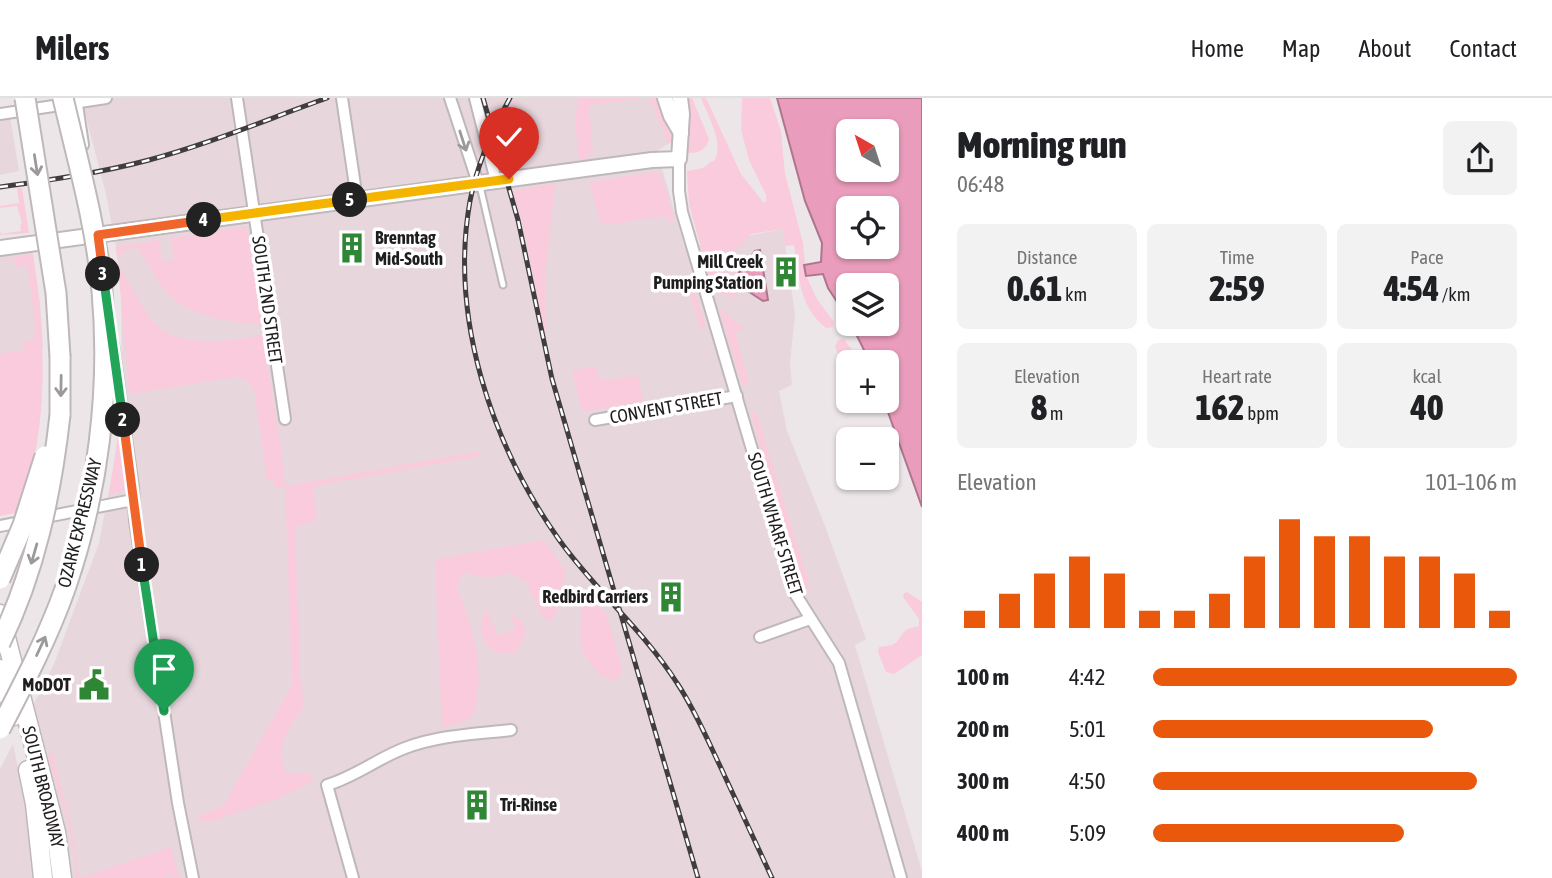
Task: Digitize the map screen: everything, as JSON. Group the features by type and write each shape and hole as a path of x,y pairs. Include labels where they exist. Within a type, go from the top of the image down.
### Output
{"highway":[{"name":"OZARK EXPRESSWAY","path":"3,648 43,522 54,471 60,415 56,293 25,98"},
{"name":"OZARK EXPRESSWAY","path":"0,729 29,672 64,590 88,505 101,424 105,355 102,288 72,99"},
{"path":"0,579 23,525 60,415"}],"main road":[{"name":"SOUTH BROADWAY","path":"0,614 3,648 56,832 62,878"},
{"name":"SOUTH BROADWAY","path":"0,669 35,804 43,878"}],"street":[{"path":"0,114 72,99 106,98"},
{"name":"SOUTH 2ND STREET","path":"237,98 285,419"},
{"path":"342,98 357,199"},
{"path":"450,98 478,183"},
{"path":"475,98 496,181"},
{"path":"665,98 681,133"},
{"path":"0,248 652,160 679,159 681,98"},
{"path":"72,99 98,235 133,500 178,803 193,878"},
{"name":"SOUTH WHARF STREET","path":"679,159 682,212 794,592 830,648 844,678 901,878"},
{"name":"CONVENT STREET","path":"595,420 737,396"},
{"path":"0,526 133,500"},
{"path":"760,636 810,619"},
{"path":"353,878 327,785 360,772 403,748 429,740 511,730"}],"lane":[{"path":"478,183 503,285"}],"shaded area":[{"path":"81,98 659,98 673,141 657,151 685,248 783,229 795,315 790,363 792,385 779,391 787,431 866,639 855,645 922,878 71,878 68,842 32,708 54,664 99,543 117,449 122,390 121,290 116,247 106,194"},
{"path":"578,98 642,98 589,105 593,153 589,154 587,160 579,161 575,122"},
{"path":"650,98 659,98 674,137 672,143 668,143"},
{"path":"687,98 692,98 709,139 704,149 687,153"},
{"path":"701,98 706,98 741,174 764,203 766,195 749,160 741,130 742,98 770,98 781,131 785,174 803,243 806,276 817,299 834,322 833,327 826,328 810,311 799,279 794,245 785,246 783,229 751,234 725,262 735,299 713,290 689,205 687,171 703,168 714,161 718,147"},
{"path":"777,98 922,98 922,507 899,443 899,427 893,427 888,413 899,413 899,350 864,350 857,336 899,336 899,273 836,273 836,300 823,274 806,276 804,265 821,262 822,243 805,201"},
{"path":"513,99 525,138 521,155 507,170 496,132"},
{"path":"10,116 19,171 0,175 0,118"},
{"path":"658,173 663,180 674,220 668,222 666,216 605,225 600,221 589,182"},
{"path":"555,183 545,278 544,332 523,224 513,191"},
{"path":"17,188 22,188 29,233 0,235 0,230 1,234 21,231 22,223 17,206 0,208 19,203"},
{"path":"247,227 262,325 203,315 182,305 163,288 138,248 127,250 117,258 116,247 159,240 162,261 174,260 171,238"},
{"path":"760,250 768,300 763,301 740,286 738,274 755,251"},
{"path":"32,251 40,302 43,348 0,355 0,255"},
{"path":"33,254 42,356 38,433 21,512 0,516 0,354 24,350 23,341 34,340 35,326 28,268 25,264 18,269 15,261 6,262 17,256"},
{"path":"118,265 152,320 165,332 201,341 263,335 285,486 481,451 480,456 315,486 313,491 317,517 313,522 295,527 299,669 303,705 285,737 282,756 287,774 310,774 315,777 283,796 210,822 200,822 197,817 223,806 292,685 285,487 275,488 273,480 267,480 255,396 247,381 237,377 129,394"},
{"path":"690,275 706,327 700,329 685,277"},
{"path":"719,310 745,329 735,332 749,383 745,386 742,384"},
{"path":"844,339 852,350 836,350 838,340"},
{"path":"596,366 600,380 638,376 644,402 582,412 572,370"},
{"path":"750,411 757,415 809,583 807,589 801,590"},
{"path":"119,428 127,488 109,494"},
{"path":"544,540 566,571 561,598 550,623 540,614 527,583 510,573 489,578 463,573 457,588 476,650 479,681 477,697 474,715 463,722 442,728 435,559"},
{"path":"907,592 922,602 922,655 894,674 886,672 878,652 879,647 896,642 907,629 919,626 919,619 903,597"},
{"path":"583,593 606,614 622,667 620,677 610,681 600,675 582,652 580,633"},
{"path":"486,608 498,636 516,629 510,615 523,621 524,638 515,653 496,652 485,642 481,626"},
{"path":"13,744 28,815 33,878 0,878 0,769"},
{"path":"52,752 74,836 79,878 76,878 68,824 48,755"},
{"path":"171,847 179,878 172,876 79,878"}],"railway":[{"path":"0,187 56,179 149,160 216,139 327,98"},
{"path":"483,98 518,220 552,379 698,878"},
{"path":"510,98 491,135 477,174 470,201 465,245 471,335 496,423 514,464 560,541 650,646 683,693 706,735 772,878"}],"place":[{"name":"Brenntag Mid-South","path":"352,248"},
{"name":"Mill Creek Pumping Station","path":"786,272"},
{"name":"Redbird Carriers","path":"671,597"},
{"name":"MoDOT","path":"94,685"},
{"name":"Tri-Rinse","path":"477,805"}],"route":[{"path":"164,711 135,521 133,486 98,235 509,179"}]}
